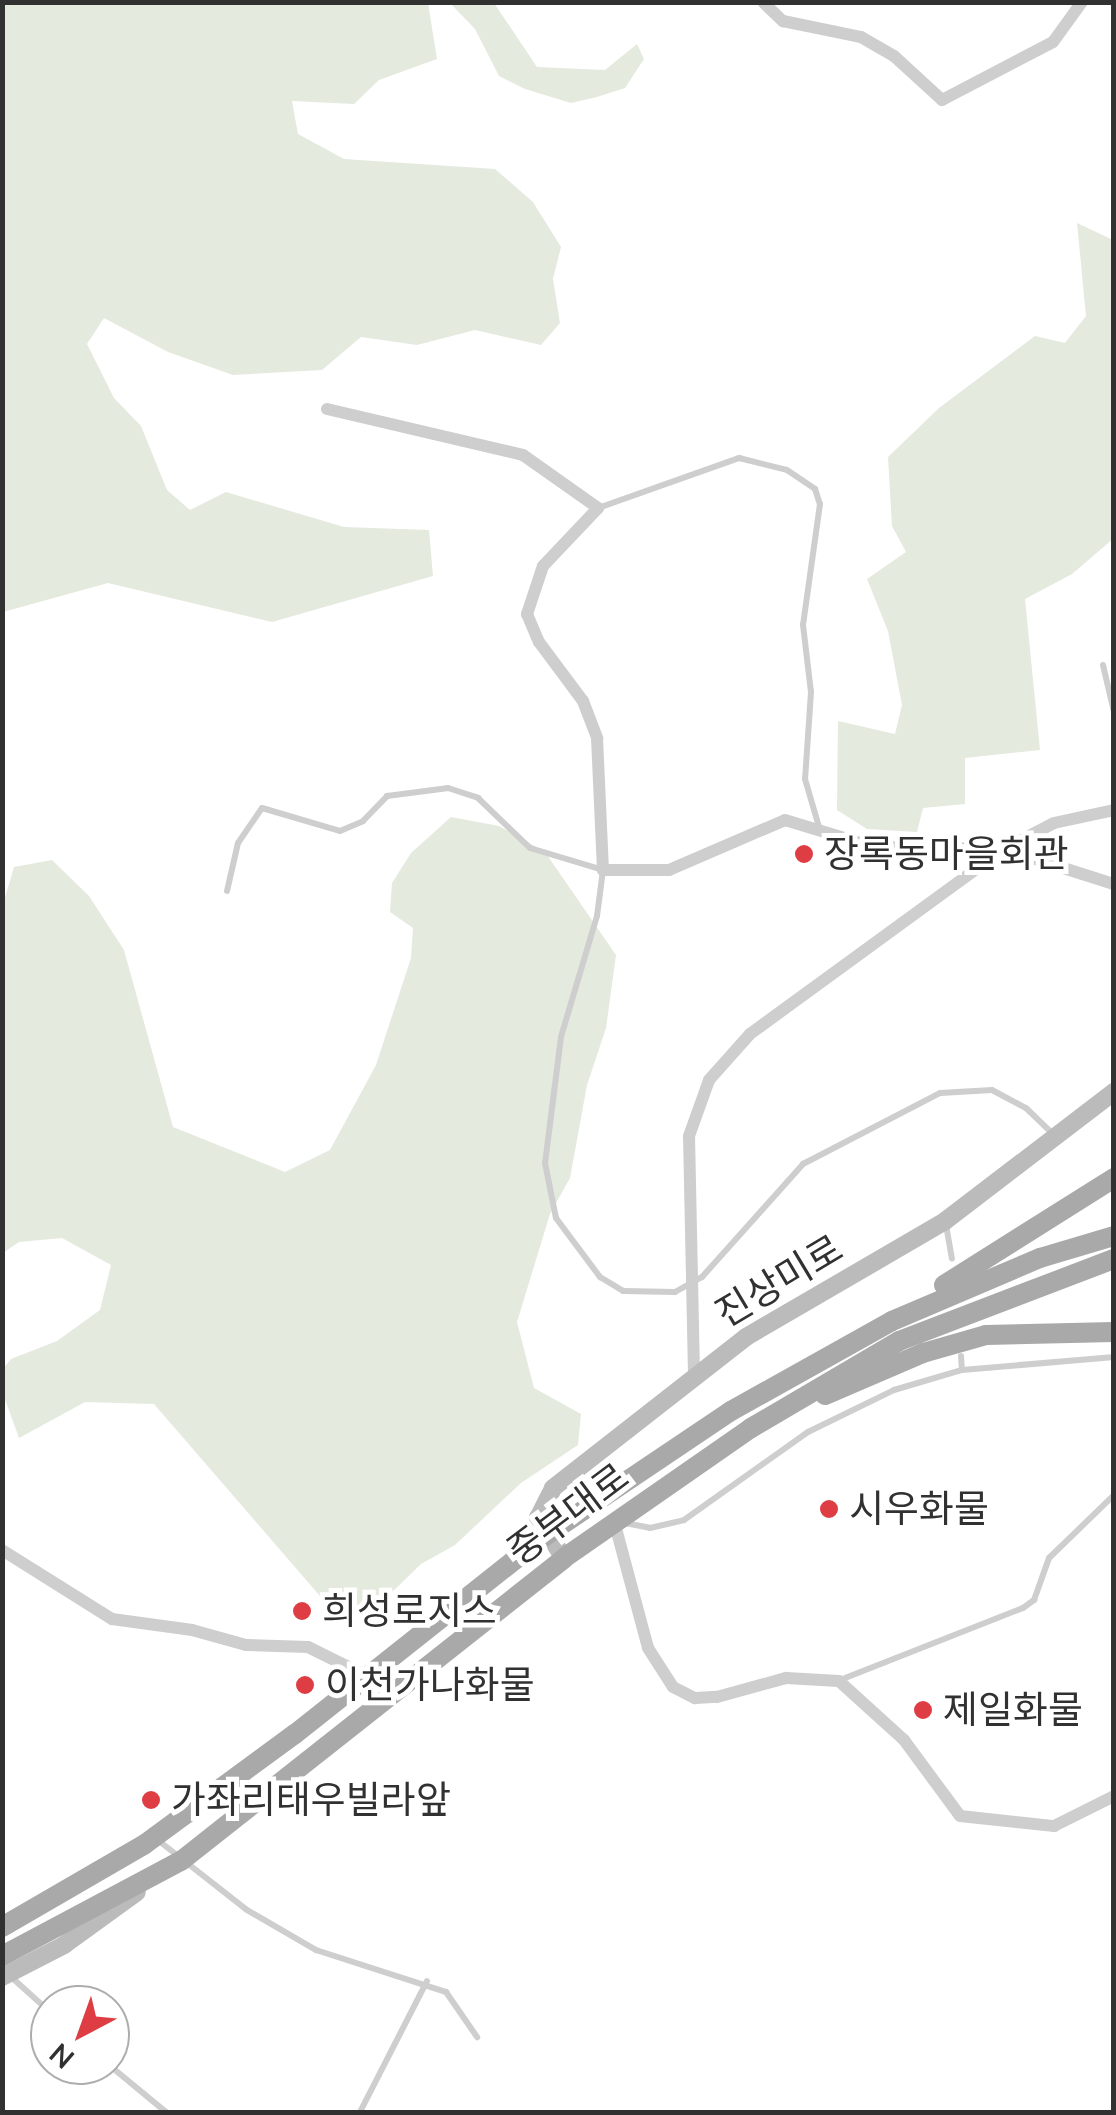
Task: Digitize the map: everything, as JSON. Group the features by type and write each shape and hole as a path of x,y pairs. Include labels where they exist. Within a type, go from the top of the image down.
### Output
{"main road":[{"path":"808,1364 1052,1223 1114,1178"},
{"name":"중부대로","path":"2,1927 155,1837 368,1677 545,1536 808,1364 971,1285 1114,1236"},
{"name":"중부대로","path":"4,1969 181,1861 564,1558 751,1428 916,1333 1114,1260"},
{"path":"751,1428 954,1343 1018,1332 1114,1332"}],"street":[{"path":"763,2 783,21 861,37 894,56 942,100 1054,42 1082,2"},
{"path":"327,409 522,456 598,508 543,566 526,614 582,700 597,738 603,870 669,870 785,820 874,848 1004,849 1114,884"},
{"path":"694,1374 688,1136 709,1080 750,1034 1004,849 1054,823 1114,810"},
{"name":"진상미로","path":"545,1536 540,1509 553,1488 694,1374 787,1311 945,1222 1114,1092"},
{"path":"614,1522 648,1648 674,1688 695,1698 717,1698 786,1678 839,1680 904,1740 960,1816 1054,1826 1114,1796"},
{"path":"545,1536 564,1558"},
{"path":"2,1550 112,1619 192,1630 246,1646 308,1647 368,1677"}],"lane":[{"path":"598,508 739,458 787,470 815,489 820,504 803,625 811,692 805,779 819,828"},
{"path":"1103,665 1114,712"},
{"path":"227,891 238,843 262,808 340,831 364,821 387,796 448,788 478,798 530,848 603,870 597,916 561,1037 544,1163 548,1200 568,1237 612,1286 659,1293 689,1285 718,1262 803,1164 940,1092 992,1090 1026,1108 1056,1139"},
{"path":"945,1222 952,1258"},
{"path":"961,1356 962,1370"},
{"path":"614,1522 650,1528 684,1520 832,1418 894,1390 962,1370 1114,1357"},
{"path":"839,1680 1023,1608 1034,1600 1049,1558 1114,1495"},
{"path":"155,1837 247,1910 316,1950 370,1971 427,1981 458,2002 477,2037"},
{"path":"4,1969 30,1993"},
{"path":"360,2112 427,1981"},
{"path":"130,2083 166,2112"}],"shaded area":[{"path":"3,2 428,3 437,59 379,80 354,104 292,101 298,134 344,159 495,169 533,202 561,247 553,279 560,323 541,345 475,330 417,345 361,337 322,370 233,375 168,352 104,318 87,344 114,398 141,426 167,490 190,510 226,492 344,527 429,530 433,576 272,622 108,583 3,612"},
{"path":"450,3 494,3 537,67 605,70 637,44 644,59 625,88 571,103 525,89 499,76 475,29"},
{"path":"1077,223 1113,240 1113,539 1072,574 1025,599 1040,750 965,758 965,804 923,808 917,832 867,829 837,810 838,721 895,734 902,705 888,631 867,579 906,552 892,526 888,457 939,408 1035,336 1065,343 1086,316"},
{"path":"451,817 499,826 545,852 616,955 606,1028 587,1085 570,1178 550,1214 517,1322 534,1388 581,1414 578,1445 521,1483 455,1545 421,1564 386,1598 339,1618 154,1404 85,1402 19,1438 3,1394 2,1370 11,1359 57,1341 100,1310 111,1265 62,1238 19,1242 3,1253 2,908 14,867 52,860 89,896 124,950 173,1127 285,1172 330,1150 376,1065 411,958 413,928 390,912 392,883 411,853"}],"place":[{"name":"장록동마을회관","path":"804,854"},
{"name":"시우화물","path":"829,1509"},
{"name":"희성로지스","path":"302,1611"},
{"name":"이천가나화물","path":"305,1685"},
{"name":"제일화물","path":"923,1710"},
{"name":"가좌리태우빌라앞","path":"151,1800"}]}
